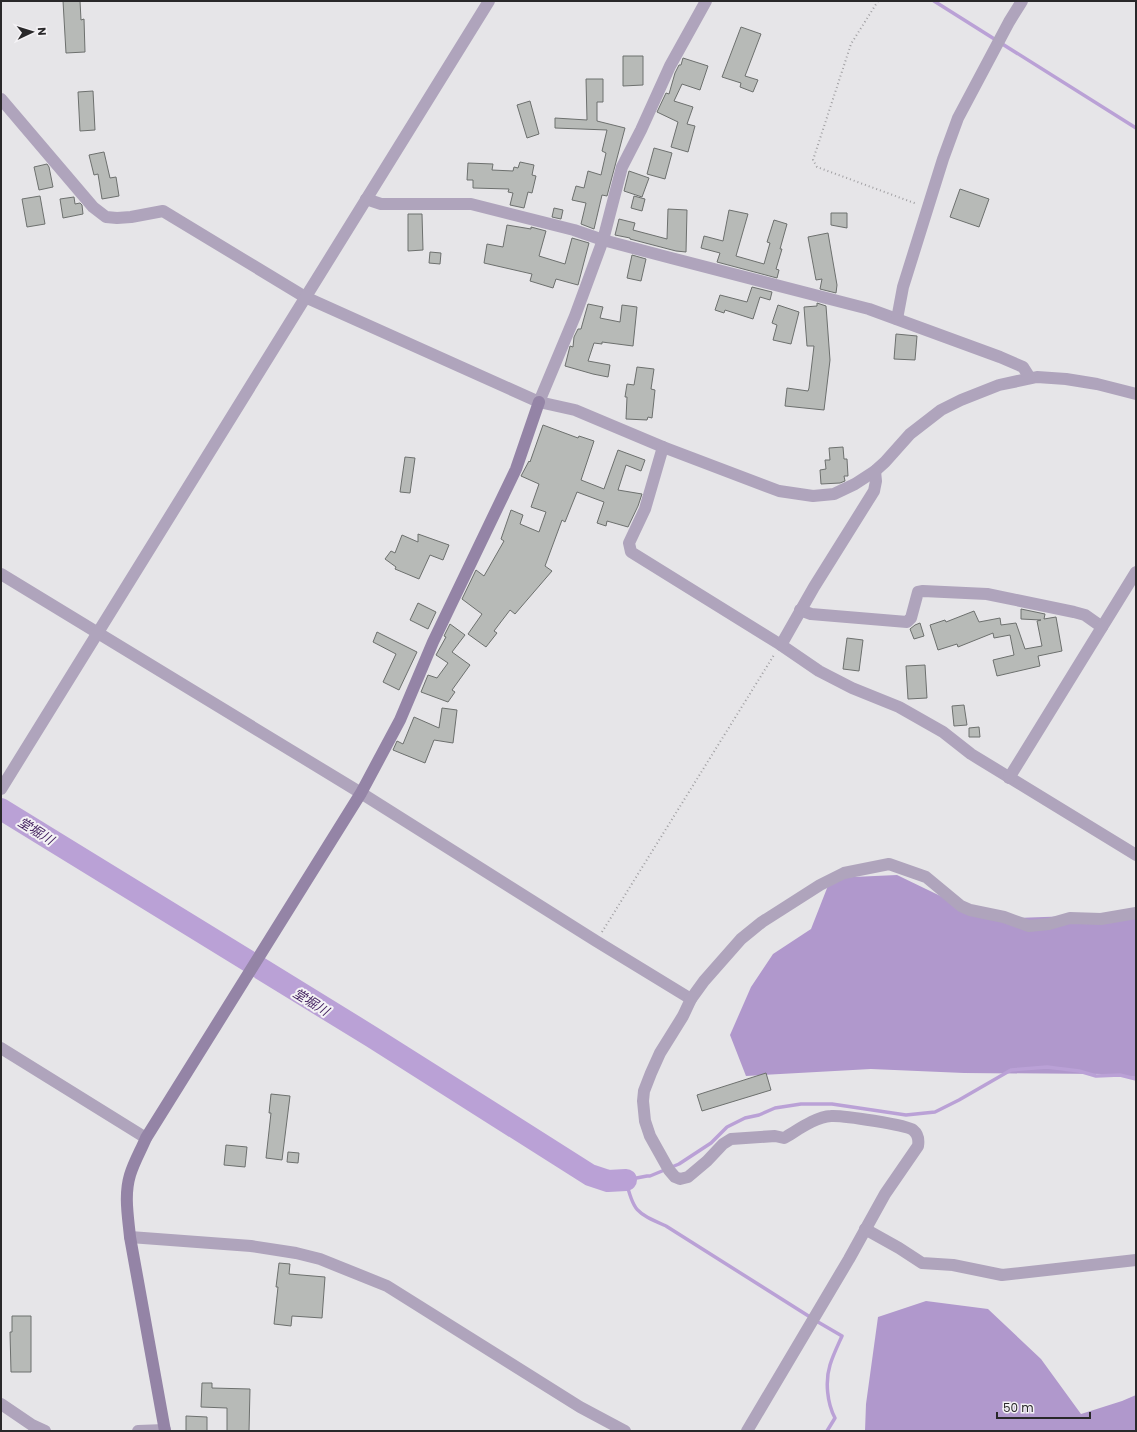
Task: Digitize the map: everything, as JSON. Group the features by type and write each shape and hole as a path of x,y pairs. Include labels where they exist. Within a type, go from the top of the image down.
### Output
{"street":[{"path":"1,789 489,1"},
{"path":"138,1431 165,1431 130,1237 127,1210 130,1176 146,1138 361,793 400,720 433,642 516,469 539,402 561,346 575,316 603,240 622,167 641,130 670,66 706,1"},
{"path":"897,319 903,287 958,118 1009,22 1022,1"},
{"path":"1,99 93,207 106,217 131,217 163,211 305,297 539,402 575,410 663,447 779,491 813,496 834,494 875,471 910,434 941,410 976,393 999,385 1037,377 1066,379 1098,384 1136,394"},
{"path":"366,199 381,204 471,204 574,230 603,240 869,310 897,319 1023,367 1030,378"},
{"path":"663,447 645,509 629,543 631,552 781,645 819,671 852,688 899,707 943,732 971,754 1008,778 1136,855"},
{"path":"781,645 800,610 874,491 876,481 875,471"},
{"path":"1008,778 1136,572"},
{"path":"1,574 361,793 691,999"},
{"path":"800,610 812,614 907,622 911,618 918,592 923,590 959,592 987,594 1074,612 1085,615 1102,627"},
{"path":"747,1431 886,1194 918,1146 918,1137 915,1131 910,1127 831,1116 809,1123 784,1138 768,1136 731,1139 723,1144 707,1161 688,1177 680,1179 675,1177 669,1170 650,1136 645,1121 642,1101 644,1091 660,1053 683,1016 691,999 704,981 741,939 762,922 820,884 844,874 889,864 926,877 961,906 970,910 1004,917 1029,926 1049,924 1070,918 1101,919 1136,913"},
{"path":"1,1048 146,1138"},
{"path":"866,1229 922,1263 953,1265 1002,1275 1136,1260"},
{"path":"130,1237 251,1246 296,1253 327,1262 387,1286 580,1407 625,1431"},
{"path":"1,1404 32,1425 45,1431"}],"path":[{"path":"878,1 851,44 813,160 817,167 928,208"},
{"path":"596,941 781,645"}],"shaded area":[{"path":"897,875 988,919 1136,915 1136,1077 1104,1074 964,1073 871,1069 746,1076 730,1035 751,987 773,954 811,929 831,878"},
{"path":"926,1301 988,1309 1041,1359 1081,1414 1136,1395 1136,1431 865,1431 866,1404 878,1317"}],"building":[{"path":"63,1 80,1 81,20 84,19 85,52 66,53"},
{"path":"741,27 761,34 745,76 758,80 753,92 740,87 741,83 722,77"},
{"path":"623,56 643,56 643,85 623,86"},
{"path":"683,58 708,66 700,90 682,84 674,101 693,107 687,124 695,126 688,152 671,147 678,122 657,112 666,93 669,94 675,73 679,65 681,65"},
{"path":"586,79 603,79 603,102 597,102 597,121 625,128 607,196 602,195 594,229 581,224 586,203 572,200 576,186 584,188 588,171 601,175 606,153 602,151 607,130 555,128 555,118 587,120"},
{"path":"93,91 95,130 80,131 78,92"},
{"path":"530,101 539,134 527,138 517,105"},
{"path":"654,148 672,153 665,179 647,174"},
{"path":"104,152 110,178 116,177 119,196 102,199 98,174 94,175 89,155"},
{"path":"520,162 534,165 532,175 536,176 532,193 528,192 524,208 510,205 513,193 508,192 509,189 473,188 473,180 467,180 468,163 493,164 492,170 513,171 514,167 518,168"},
{"path":"47,164 53,187 39,190 34,167"},
{"path":"629,171 649,178 642,197 624,191"},
{"path":"960,189 989,199 979,227 950,217"},
{"path":"40,196 45,224 27,227 22,199"},
{"path":"634,196 645,199 642,211 631,208"},
{"path":"74,197 75,204 80,203 82,205 83,214 63,218 60,199"},
{"path":"554,208 563,210 561,219 552,217"},
{"path":"668,209 687,210 686,252 676,251 615,235 619,219 635,223 633,230 667,239"},
{"path":"729,210 748,214 736,256 764,264 770,243 767,242 774,220 787,224 776,269 779,270 777,278 717,262 720,253 701,248 704,236 723,241"},
{"path":"831,213 847,213 847,228 831,225"},
{"path":"408,214 422,214 423,250 408,251"},
{"path":"507,225 531,229 531,227 546,231 539,256 565,264 572,238 589,243 578,285 556,279 553,288 530,281 532,274 484,263 487,244 503,247"},
{"path":"828,233 837,285 836,293 820,289 822,279 816,280 808,237"},
{"path":"430,252 441,253 440,264 429,263"},
{"path":"632,255 646,259 641,281 627,278"},
{"path":"752,287 772,292 770,300 760,297 753,319 725,310 724,313 715,310 720,295 747,302"},
{"path":"817,303 826,306 830,360 824,410 785,406 787,388 808,391 809,388 814,346 807,346 804,307 817,306"},
{"path":"588,304 603,307 600,318 620,322 622,305 637,307 633,346 602,342 602,344 594,343 588,361 610,365 608,377 565,366 570,346 573,347 574,337 578,329 581,329"},
{"path":"778,305 799,312 791,344 773,340 777,325 772,323"},
{"path":"896,334 917,336 915,360 894,359"},
{"path":"637,367 654,369 651,389 655,390 652,418 648,417 647,420 626,419 627,397 625,397 627,384 634,385"},
{"path":"543,425 578,438 579,436 594,441 581,480 604,489 618,450 645,460 641,471 626,465 618,490 642,494 628,527 607,521 606,526 597,523 604,502 577,492 565,522 562,520 545,566 552,571 515,614 510,610 494,631 497,633 486,647 468,634 482,614 462,599 476,570 484,576 504,541 501,539 511,510 523,515 520,524 539,532 546,512 531,507 539,484 521,476 529,461 530,462"},
{"path":"843,447 844,459 847,459 848,476 844,476 845,481 840,483 821,484 820,470 826,469 825,460 830,460 829,448"},
{"path":"405,457 415,458 410,493 400,492"},
{"path":"418,534 449,545 443,560 430,555 419,579 395,569 396,567 385,559 391,551 395,553 402,535 418,542"},
{"path":"418,603 436,612 428,629 410,620"},
{"path":"1021,609 1045,614 1044,619 1056,617 1062,651 1038,656 1040,666 997,676 993,660 1014,655 1010,635 994,638 993,633 958,647 957,644 938,650 930,625 945,620 946,622 974,611 979,622 1000,618 1001,625 1016,623 1025,649 1042,646 1037,621 1041,620 1021,619"},
{"path":"920,623 924,636 914,639 910,629"},
{"path":"450,624 465,635 452,652 470,665 452,690 455,692 448,702 421,692 428,675 437,678 448,663 436,655 446,637 444,636"},
{"path":"377,632 417,652 399,690 383,682 396,654 373,642"},
{"path":"847,638 863,640 859,671 843,669"},
{"path":"925,665 927,698 908,699 906,666"},
{"path":"964,705 967,725 954,726 952,706"},
{"path":"442,708 457,710 453,743 434,740 425,763 393,750 397,741 403,744 414,717 439,728"},
{"path":"979,727 980,737 969,737 969,728"},
{"path":"766,1073 771,1090 702,1111 697,1095"},
{"path":"271,1094 290,1096 282,1160 266,1158 271,1113 269,1113"},
{"path":"226,1145 247,1147 245,1167 224,1165"},
{"path":"288,1152 299,1153 298,1163 287,1162"},
{"path":"279,1263 290,1264 289,1274 325,1277 322,1318 292,1316 291,1326 274,1324"},
{"path":"12,1316 31,1316 31,1372 11,1372 10,1332 12,1332"},
{"path":"202,1383 212,1383 212,1388 250,1389 249,1431 227,1431 227,1408 201,1407"},
{"path":"186,1416 207,1417 207,1431 186,1431"}],"waterway":[{"path":"934,1 1136,128"},
{"name":"堂堀川","path":"1,809 372,1037 590,1175 608,1181 626,1180"},
{"path":"827,1431 835,1418 830,1406 827,1385 828,1371 842,1336 666,1226 642,1214 631,1199 626,1180 650,1176 679,1164 711,1143 727,1127 745,1118 759,1115 775,1108 801,1104 832,1104 906,1115 935,1112 1011,1070 1047,1067 1079,1071 1096,1076 1120,1075 1136,1079"}]}
